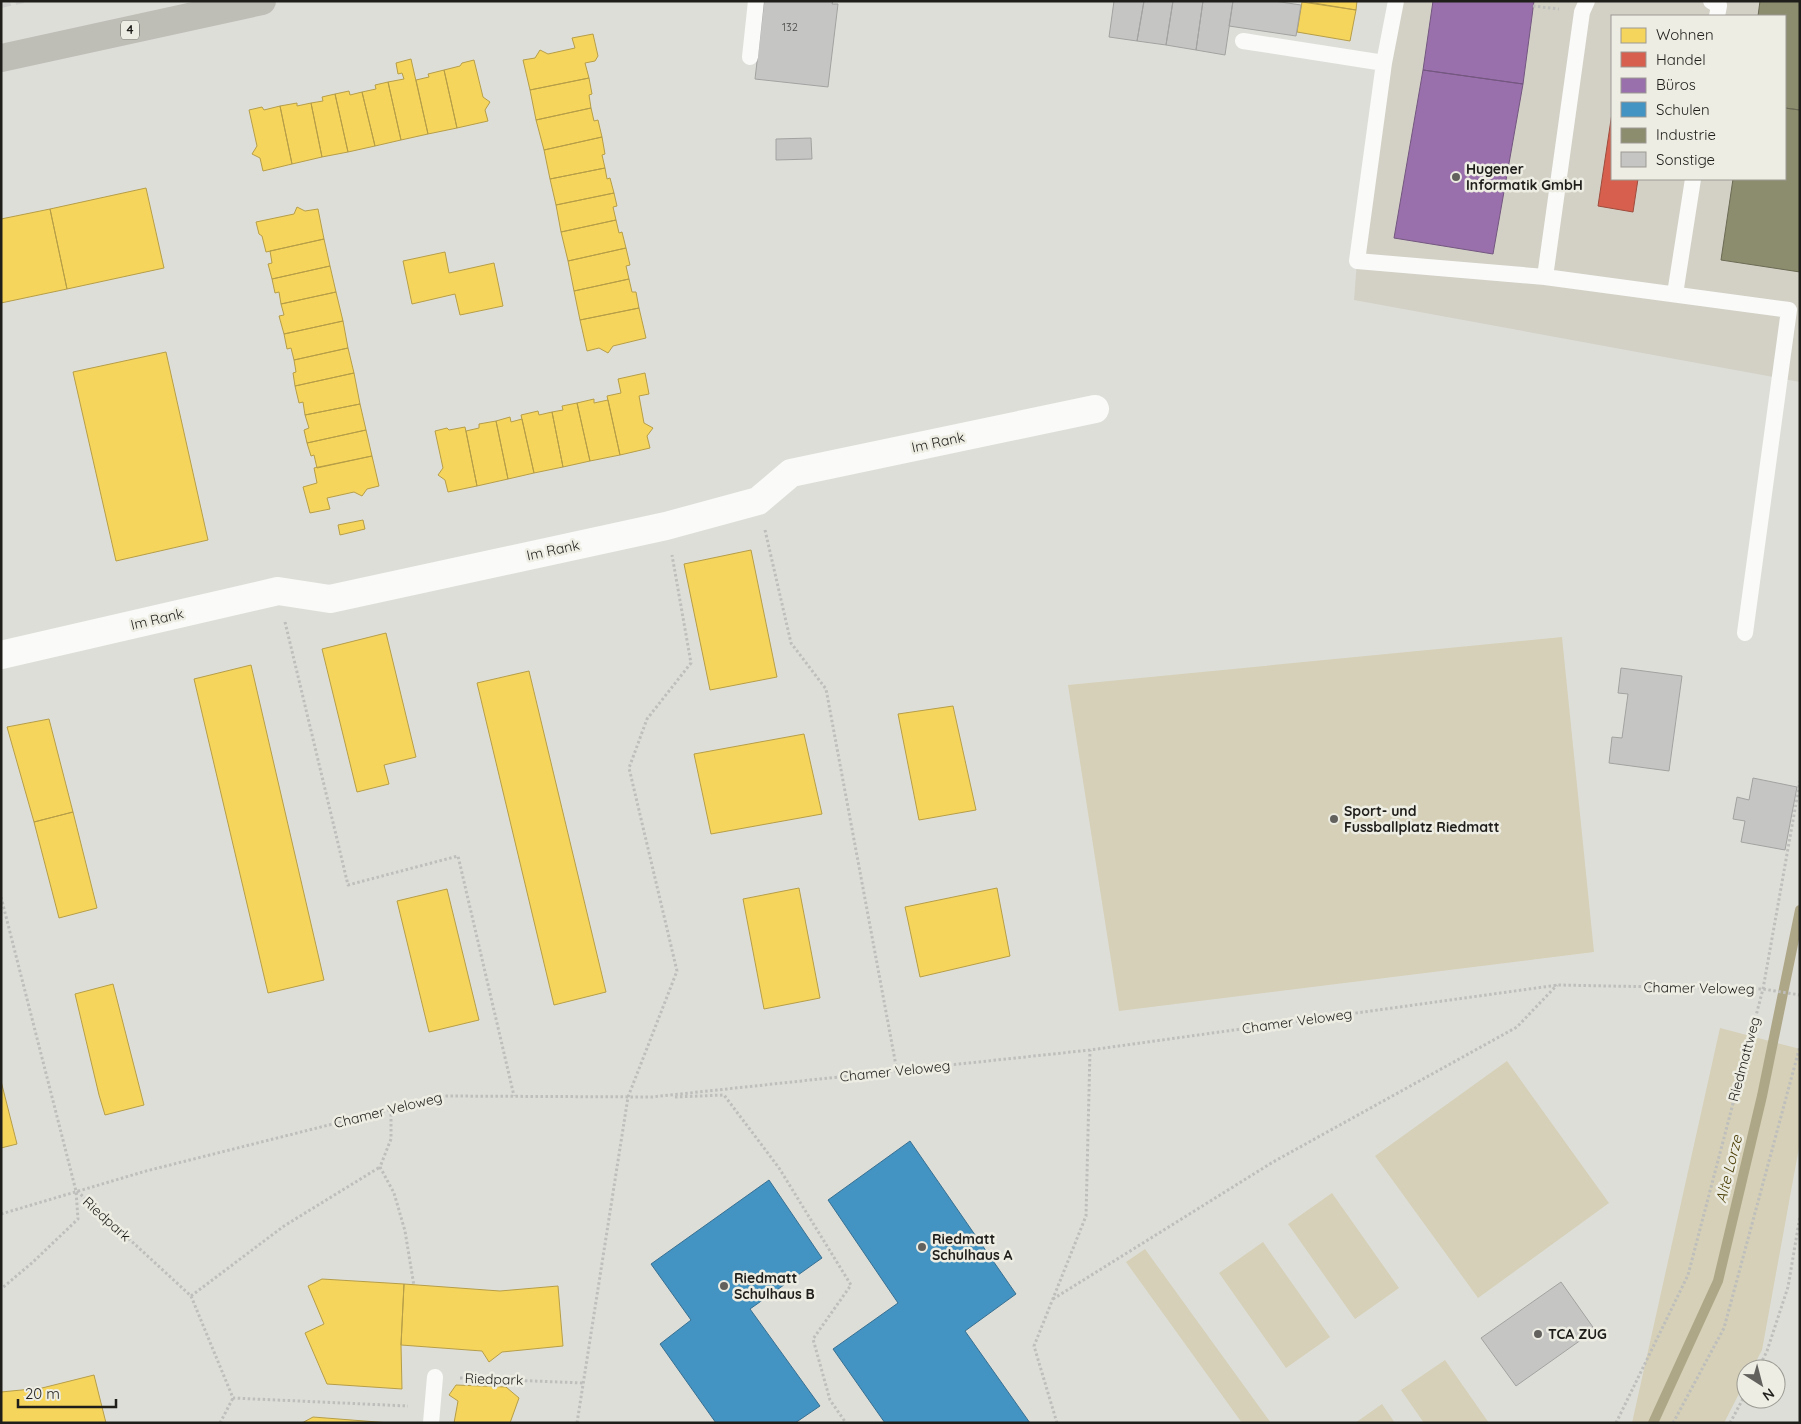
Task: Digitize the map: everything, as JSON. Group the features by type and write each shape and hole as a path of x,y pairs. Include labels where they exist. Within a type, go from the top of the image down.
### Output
{"main road":[{"name":"4","path":"1,58 262,1"}],"street":[{"name":"Im Rank","path":"1,655 278,591 330,599 666,526 758,501 791,473 1095,409"}],"lane":[{"path":"750,57 756,1"},
{"path":"1396,1 1384,63 1357,261 1545,276 1794,310 1745,633"},
{"path":"1545,276 1582,12 1587,1"},
{"path":"1711,1 1719,6 1717,15"},
{"path":"1243,41 1384,63"},
{"path":"1675,294 1693,180"},
{"path":"431,1415 435,1376"}],"path":[{"path":"758,501 791,643 826,689 897,1071"},
{"path":"577,1423 628,1097 677,971 629,768 646,719 691,662 666,526"},
{"path":"278,591 348,884 458,856 514,1096"},
{"name":"Riedmattweg","path":"1616,1423 1688,1275 1763,989 1800,781"},
{"path":"1,897 76,1191"},
{"path":"1053,1298 1274,1162 1517,1028 1558,985"},
{"name":"Chamer Veloweg","path":"1,1214 146,1170 444,1096 652,1097 1090,1050 1558,985 1763,989 1800,995"},
{"path":"1674,1423 1724,1328 1800,1046"},
{"path":"1057,1423 1034,1346 1086,1216 1090,1050"},
{"path":"652,1097 724,1095 779,1168 851,1285 813,1339 830,1400 846,1423"},
{"path":"191,1296 284,1226 380,1166 391,1139 391,1109"},
{"path":"380,1166 394,1193 405,1231 414,1286"},
{"name":"Riedpark","path":"1,1289 33,1262 78,1219 76,1191"},
{"name":"Riedpark","path":"76,1191 191,1296 233,1398"},
{"path":"1763,1359 1788,1287 1800,1216"},
{"name":"Riedpark","path":"435,1376 584,1383"},
{"path":"220,1423 233,1398 431,1415"},
{"path":"1730,1423 1738,1409"}],"shaded area":[{"path":"1396,1 1800,1 1800,382 1354,300 1357,261"},
{"name":"Sport- und Fussballplatz Riedmatt","path":"1562,637 1594,952 1119,1011 1068,685"},
{"path":"1720,1028 1800,1049 1800,1142 1762,1350 1757,1359 1736,1359 1736,1400 1724,1423 1632,1423"},
{"path":"1507,1061 1609,1203 1478,1298 1375,1156"},
{"path":"1332,1193 1399,1288 1355,1319 1288,1224"},
{"path":"1263,1242 1330,1337 1286,1368 1219,1273"},
{"path":"1145,1249 1271,1423 1242,1423 1126,1262"},
{"path":"1445,1360 1489,1423 1424,1423 1401,1390"},
{"path":"1382,1404 1395,1423 1355,1423"}],"building: Wohnen":[{"path":"1302,1 1357,1 1356,10"},
{"path":"1302,2 1356,10 1350,41 1297,32"},
{"path":"593,34 598,56 595,61 585,63 589,78 530,90 523,60 535,58 540,50 548,54 575,48 572,38"},
{"path":"411,59 428,134 401,140 388,82 404,79 402,73 398,74 396,63"},
{"path":"474,60 483,97 490,102 485,110 488,121 457,128 444,70"},
{"path":"444,70 457,128 428,134 416,80 429,77 428,74"},
{"path":"589,78 592,94 589,95 591,108 536,120 530,90"},
{"path":"388,82 401,140 375,146 362,92 376,89 375,85"},
{"path":"349,91 350,95 362,92 375,146 348,152 335,94"},
{"path":"335,94 348,152 322,157 311,103 323,101 322,97"},
{"path":"297,103 297,106 311,103 322,157 292,164 280,106"},
{"path":"280,106 292,164 263,171 260,158 252,154 257,146 249,110 262,107 264,110"},
{"path":"591,108 594,121 598,120 602,137 544,150 536,120"},
{"path":"602,137 605,154 602,155 605,168 550,179 544,150"},
{"path":"605,168 607,179 610,178 614,193 556,205 550,179"},
{"path":"146,188 164,268 67,289 50,209"},
{"path":"614,193 617,206 613,207 616,220 561,232 556,205"},
{"path":"297,207 305,211 318,209 324,239 266,252 256,222 294,214"},
{"path":"50,209 67,289 1,303 1,219"},
{"path":"616,220 619,233 622,232 626,248 568,261 561,232"},
{"path":"324,239 330,266 272,279 268,264 272,263 270,251"},
{"path":"626,248 630,265 626,266 629,279 574,291 568,261"},
{"path":"445,252 449,273 494,263 503,306 460,315 455,294 412,304 403,261"},
{"path":"330,266 336,292 281,304 279,292 275,293 272,279"},
{"path":"629,279 632,292 636,292 639,308 580,320 574,291"},
{"path":"336,292 343,321 284,334 279,316 284,315 281,304"},
{"path":"639,308 646,338 613,346 608,353 599,348 587,351 580,320"},
{"path":"343,321 348,348 294,360 291,348 287,349 284,334"},
{"path":"348,348 354,373 295,386 293,373 296,372 294,360"},
{"path":"166,352 208,540 116,561 73,372"},
{"path":"354,373 360,404 305,415 303,402 299,403 295,386"},
{"path":"645,373 649,394 639,396 644,423 653,428 647,436 650,448 620,455 607,396 621,393 618,379"},
{"path":"594,399 594,403 608,400 620,455 590,461 577,403"},
{"path":"577,403 590,461 563,467 552,412 563,410 562,406"},
{"path":"360,404 366,430 307,443 304,430 309,428 305,415"},
{"path":"538,411 539,415 552,412 563,467 534,473 521,415"},
{"path":"510,417 511,422 522,419 534,473 508,479 496,421"},
{"path":"496,421 508,479 477,486 466,431 479,428 479,424"},
{"path":"465,427 477,486 448,492 445,480 438,475 443,468 435,431"},
{"path":"366,430 372,456 317,468 314,455 311,456 307,443"},
{"path":"372,456 379,486 367,489 362,496 354,492 327,498 330,509 310,513 303,487 317,483 314,468"},
{"path":"363,520 365,529 340,535 338,525"},
{"path":"751,550 777,677 710,690 684,564"},
{"path":"386,633 416,757 384,765 389,784 357,792 322,649"},
{"path":"251,665 324,980 268,993 194,679"},
{"path":"529,671 606,992 554,1005 477,683"},
{"path":"953,706 976,810 919,820 898,714"},
{"path":"49,719 73,812 34,822 7,727"},
{"path":"804,734 822,814 711,834 694,754"},
{"path":"73,812 97,908 59,918 34,822"},
{"path":"799,888 820,998 764,1009 743,899"},
{"path":"997,888 1010,956 920,977 905,907"},
{"path":"447,889 479,1020 429,1032 397,901"},
{"path":"113,984 144,1105 105,1115 75,994"},
{"path":"1,1081 17,1144 1,1148"},
{"path":"322,1279 404,1284 401,1345 402,1389 327,1384 305,1333 324,1324 308,1286"},
{"path":"404,1284 500,1291 558,1286 563,1346 502,1352 489,1362 482,1351 401,1345"},
{"path":"94,1375 106,1423 1,1423 1,1392 42,1388"},
{"path":"456,1385 506,1387 519,1398 510,1423 454,1423 458,1401 449,1395"},
{"path":"313,1417 390,1423 302,1423"}],"building: Handel":[{"path":"1431,83 1506,100 1501,148 1419,152"},
{"path":"1611,120 1611,180 1638,180 1633,212 1598,206"}],"building: Büros":[{"path":"1433,1 1534,1 1523,84 1423,70"},
{"path":"1423,70 1523,84 1493,254 1394,238"}],"building: Schulen":[{"name":"Riedmatt Schulhaus A","path":"910,1141 1016,1294 965,1331 1030,1423 885,1423 833,1349 898,1303 828,1200"},
{"name":"Riedmatt Schulhaus B","path":"769,1180 822,1258 750,1309 820,1406 795,1423 716,1423 660,1344 691,1320 651,1264"}],"building: Industrie":[{"path":"1760,1 1800,1 1800,110 1786,108 1786,15 1758,15"},
{"path":"1786,108 1800,110 1800,272 1721,260 1733,180 1786,180"}],"building: Sonstige":[{"path":"764,1 833,1 832,4 838,4 828,87 755,79"},
{"path":"1114,1 1144,1 1137,41 1109,37"},
{"path":"1144,1 1173,1 1166,45 1137,41"},
{"path":"1173,1 1203,1 1196,50 1166,45"},
{"path":"1203,1 1233,1 1225,55 1196,50"},
{"path":"1233,1 1274,1 1301,5 1296,36 1229,26"},
{"path":"811,138 812,159 776,160 776,139"},
{"path":"1621,668 1682,676 1669,771 1609,763 1612,737 1622,738 1628,694 1618,693"},
{"path":"1753,778 1797,787 1785,850 1741,842 1745,821 1733,819 1737,797 1749,800"},
{"name":"TCA ZUG","path":"1561,1282 1595,1330 1516,1386 1481,1338"}],"waterway":[{"name":"Alte Lorze","path":"1653,1423 1718,1281 1762,1096 1800,910"}],"railway":[{"path":"1,6 24,1"}],"place":[{"name":"Hugener Informatik GmbH","path":"1456,177"},
{"name":"Sport- und Fussballplatz Riedmatt","path":"1334,819"},
{"name":"Riedmatt Schulhaus A","path":"922,1247"},
{"name":"Riedmatt Schulhaus B","path":"724,1286"},
{"name":"TCA ZUG","path":"1538,1334"}]}
